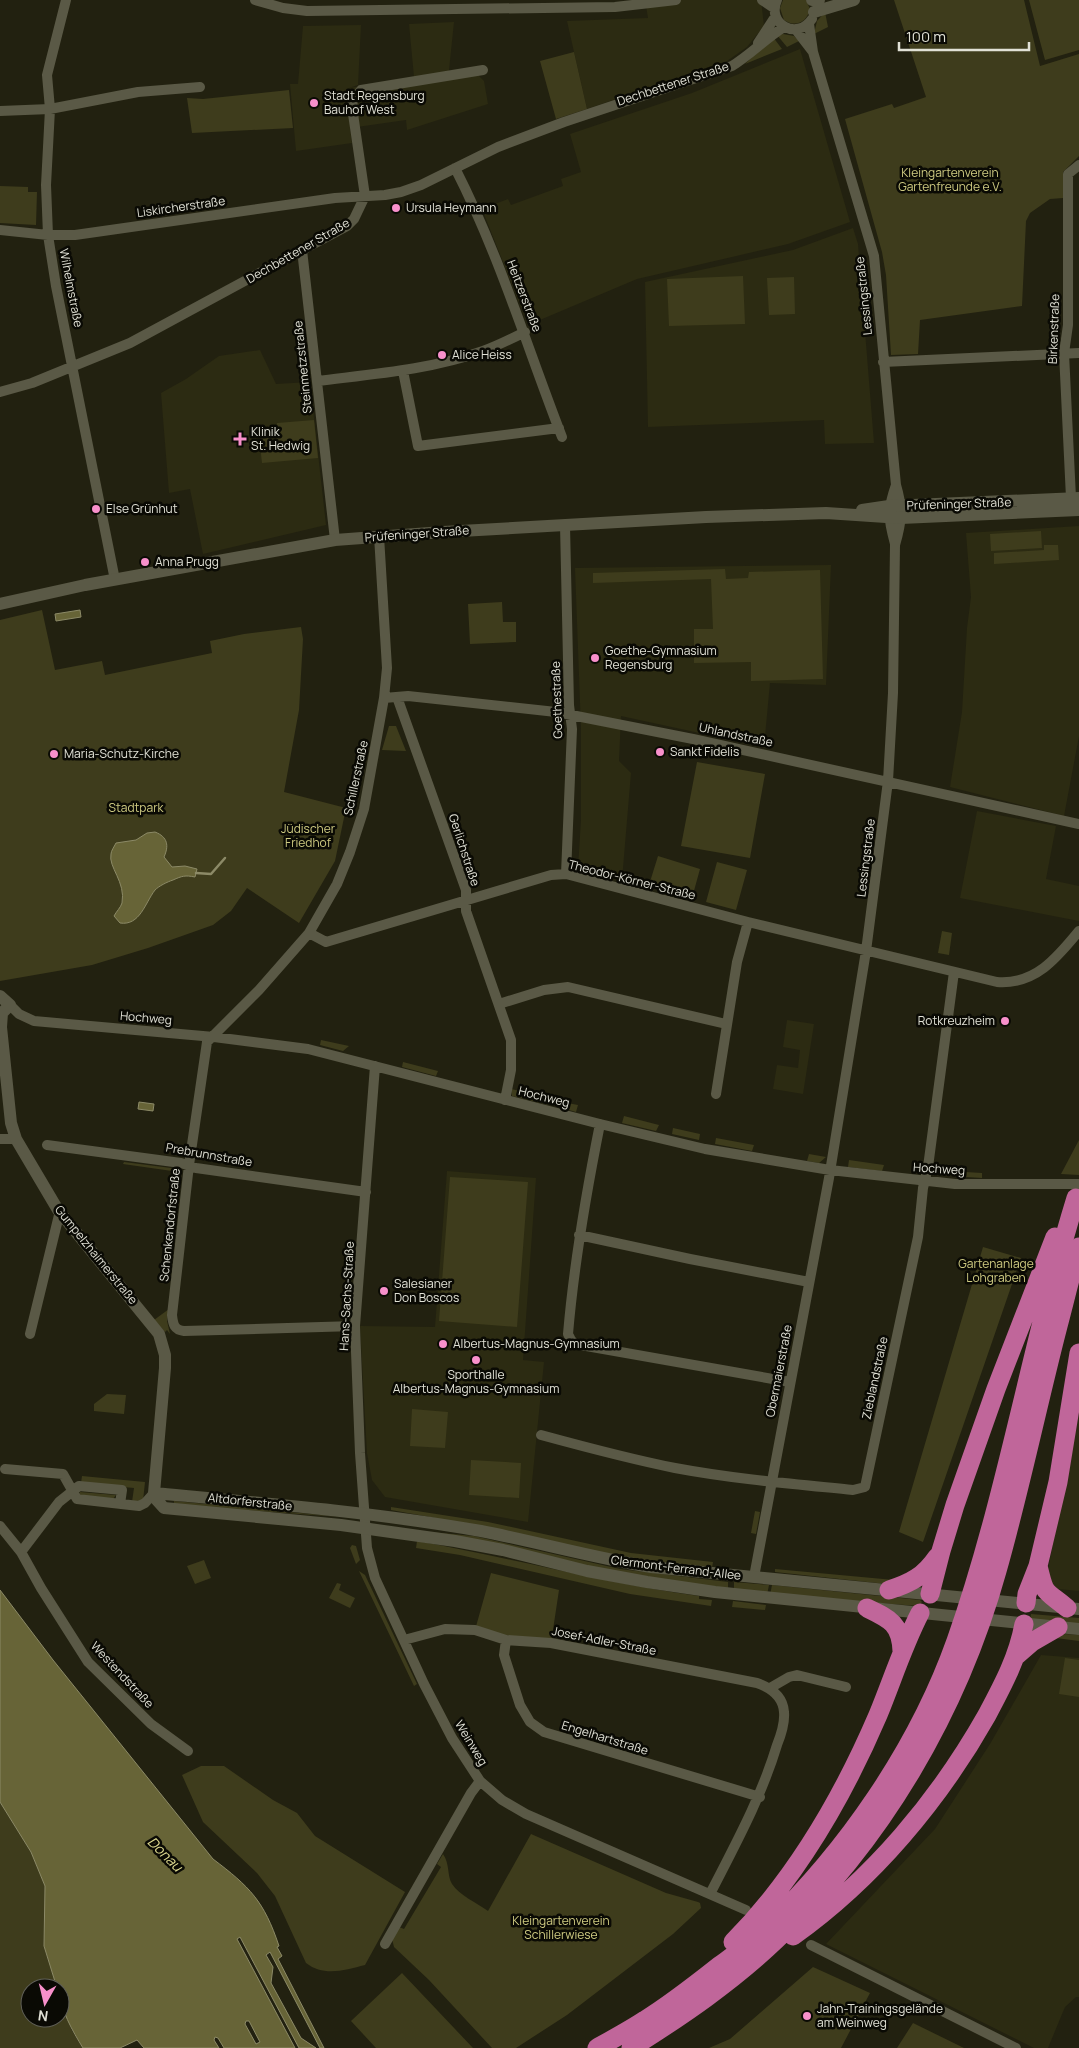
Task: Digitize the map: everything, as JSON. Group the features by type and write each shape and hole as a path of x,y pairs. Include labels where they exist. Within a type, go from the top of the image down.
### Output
{"highway":[{"path":"930,1594 941,1552 996,1389 1062,1222 1076,1198"},
{"path":"988,1571 1001,1492 1036,1342 1076,1198"},
{"path":"631,2048 689,2011 777,1939 834,1879 862,1845 914,1768 934,1731 988,1571 1079,1247"},
{"path":"1026,1603 1027,1594 1038,1566 1058,1482 1079,1353"},
{"path":"889,1590 916,1580 941,1552"},
{"path":"1038,1566 1045,1591 1073,1608"},
{"path":"867,1608 894,1624 902,1638 902,1651"},
{"path":"645,2021 735,1941 796,1868 830,1816 847,1783 878,1715 902,1651 920,1613"},
{"path":"759,1955 786,1941 825,1911 883,1858 912,1824 966,1750 997,1696 1017,1655 1024,1624"},
{"path":"1017,1655 1032,1642 1058,1627"},
{"path":"597,2048 645,2021 680,1997 762,1932 819,1871 877,1796 898,1762 939,1682 964,1644"}],"street":[{"name":"Wilhelmstraße","path":"66,0 47,76 50,109 46,185 48,235 56,286 74,366 116,580"},
{"path":"255,0 297,5 638,3 676,0"},
{"path":"762,0 775,8 784,27 796,30 819,0"},
{"path":"812,9 854,0"},
{"name":"Dechbettener Straße","path":"755,47 775,8"},
{"name":"Lessingstraße","path":"812,9 813,52 874,256 896,485 893,693 888,780 866,951 830,1170"},
{"name":"Dechbettener Straße","path":"0,392 32,383 130,343 346,226 354,220 365,196 402,192 422,185 498,147 564,122 732,66 784,27"},
{"name":"Lessingstraße","path":"796,30 813,52"},
{"path":"365,196 352,107 356,94 361,90 483,70"},
{"path":"0,111 50,109 138,92 200,87"},
{"name":"Birkenstraße","path":"1075,498 1064,353 1068,325 1068,174 1079,165"},
{"name":"Heitzerstraße","path":"403,371 418,446 561,433 525,332 477,210 455,168"},
{"name":"Liskircherstraße","path":"0,230 48,235 75,235 335,198 365,196"},
{"name":"Steinmetzstraße","path":"302,250 335,540"},
{"path":"317,381 403,371 483,351 525,332"},
{"path":"883,362 1079,353"},
{"name":"Prüfeninger Straße","path":"895,512 1075,498"},
{"name":"Prüfeninger Straße","path":"0,604 116,580 335,540 379,536 697,518 840,513 1079,510"},
{"name":"Goethestraße","path":"565,525 570,715 572,729 566,874"},
{"name":"Schillerstraße","path":"214,1037 259,990 309,933 337,884 359,826 372,768 387,668 379,536"},
{"name":"Uhlandstraße","path":"384,698 408,696 556,712 701,740 888,780 1079,824"},
{"name":"Gerlichstraße","path":"397,697 466,890 466,911 511,1040 513,1055 505,1100"},
{"name":"Theodor-Körner-Straße","path":"309,933 326,942 551,875 566,874 748,922 997,982 1014,982 1028,978 1047,967 1079,931"},
{"path":"716,1094 737,962 748,922"},
{"path":"925,1182 954,972"},
{"path":"499,1004 544,990 568,987 726,1024"},
{"name":"Hochweg","path":"5,1001 19,1014 34,1021 214,1037 308,1048 505,1100 704,1149 830,1170 1076,1198"},
{"name":"Gumpelzhaimerstraße","path":"5,1001 1,1027 11,1123 5,1141 159,1334 163,1342 165,1368 154,1492"},
{"name":"Schenkendorfstraße","path":"214,1037 207,1042 189,1165 172,1315 174,1326 184,1331 355,1326"},
{"name":"Hans-Sachs-Straße","path":"366,1528 360,1453 355,1326 375,1066"},
{"path":"600,1124 579,1235 568,1334 571,1340 576,1344 790,1382"},
{"name":"Prebrunnstraße","path":"48,1145 181,1163 366,1192"},
{"name":"Obermaierstraße","path":"754,1577 830,1170"},
{"name":"Zieblandstraße","path":"771,1481 853,1490 865,1487 918,1237 925,1182"},
{"path":"30,1334 60,1212"},
{"path":"579,1235 809,1282"},
{"path":"541,1435 624,1457 676,1468 771,1481"},
{"name":"Altdorferstraße","path":"5,1469 64,1474 77,1499 366,1528"},
{"path":"21,1552 59,1502 73,1491"},
{"path":"139,1506 146,1503 154,1492"},
{"path":"154,1492 155,1498 164,1508"},
{"name":"Altdorferstraße","path":"154,1492 366,1513"},
{"name":"Clermont-Ferrand-Allee","path":"366,1513 483,1532 620,1562 1073,1608"},
{"name":"Westendstraße","path":"0,1526 21,1552 88,1662 151,1724 188,1751"},
{"name":"Clermont-Ferrand-Allee","path":"366,1528 503,1550 587,1571 715,1592 1079,1629"},
{"name":"Weinweg","path":"366,1528 367,1548 375,1578 452,1738 480,1781 502,1800 526,1814 746,1910"},
{"path":"920,1613 930,1594 946,1616"},
{"path":"1005,1601 1024,1624"},
{"path":"1024,1624 1026,1603"},
{"name":"Josef-Adler-Straße","path":"404,1640 445,1629 475,1630 506,1640 551,1643 757,1683 770,1688"},
{"name":"Engelhartstraße","path":"506,1640 504,1655 520,1706 530,1722 544,1732 760,1797"},
{"path":"710,1894 760,1797 784,1721 782,1703 777,1694 770,1688 789,1677 797,1675 846,1687"},
{"path":"385,1944 480,1781"},
{"path":"811,1945 1016,2048"}],"shaded area":[{"path":"645,0 761,0 764,26 747,47 727,61 587,109 567,21 648,18"},
{"path":"454,22 448,80 478,75 484,81 488,104 407,130 406,120 350,128 352,143 296,151 290,84 298,84 303,26 361,25 358,85 349,88 414,77 409,24"},
{"path":"800,49 850,222 788,244 637,279 528,325 482,209 508,199 511,205 563,186 561,179 581,172 570,134 692,93"},
{"path":"853,228 858,244 874,443 825,444 824,420 648,427 645,282 793,250"},
{"name":"Klinik St. Hedwig","path":"260,350 276,384 310,382 326,525 203,554 190,489 169,493 161,393 186,379 219,356"},
{"path":"1079,526 1079,736 1064,816 950,787 962,712 967,628 971,597 966,533"},
{"path":"831,565 826,685 770,683 764,747 621,716 619,761 631,773 622,880 578,868 581,820 581,729 575,568"},
{"path":"977,811 1056,826 1046,879 1079,886 1079,921 960,898"},
{"path":"787,1020 814,1024 803,1094 773,1089 777,1065 798,1068 800,1050 783,1047"},
{"name":"Albertus-Magnus-Gymnasium","path":"447,1171 536,1178 523,1360 544,1362 528,1522 385,1497 372,1480 367,1453 360,1326 435,1327"},
{"path":"1079,1413 1079,1591 1058,1589 1048,1581 1048,1569"},
{"path":"1041,1655 1079,1658 1079,1997 1076,1997 1065,2007 1048,2048 1034,2048 826,1944 935,1829 990,1744"}],"green space":[{"path":"783,0 806,0 810,9 809,14 804,20 797,23 784,20 780,8"},
{"name":"Kleingartenverein Gartenfreunde e.V.","path":"894,0 1024,0 1040,66 1079,54 1079,156 1063,172 1063,198 1050,199 1030,213 1026,221 1022,306 920,320 918,354 891,355 886,275 882,252 845,119 892,104 894,108 926,97"},
{"path":"1029,0 1079,0 1079,50 1045,60"},
{"path":"825,12 828,27 814,34 817,21"},
{"path":"777,35 794,36 799,41 787,47"},
{"path":"773,37 782,49 745,64"},
{"path":"574,52 587,109 556,119 540,61"},
{"path":"289,90 293,128 192,133 187,98 203,99"},
{"path":"0,186 28,187 28,192 37,192 36,225 0,223"},
{"path":"743,276 745,324 669,326 667,279"},
{"path":"794,277 795,314 769,315 767,278"},
{"path":"314,420 318,458 262,463 259,436 274,432 277,423"},
{"path":"1041,531 1042,548 991,551 990,534"},
{"path":"1044,545 1058,545 1059,560 994,564 994,553 1044,550"},
{"path":"725,569 726,579 748,578 749,572 820,570 823,679 751,681 751,662 694,663 694,629 713,629 711,579 593,583 593,573"},
{"path":"502,602 503,622 516,622 516,642 470,644 468,604"},
{"name":"Stadtpark","path":"42,610 55,670 102,661 105,675 212,653 210,641 244,634 301,627 303,639 299,710 284,792 346,808 335,861 299,923 247,888 231,911 213,925 92,965 0,981 0,620"},
{"path":"389,726 396,726 406,751 382,750"},
{"path":"697,762 765,774 750,858 681,846"},
{"path":"658,856 700,869 692,898 649,885"},
{"path":"717,862 747,870 736,910 706,902"},
{"path":"942,931 952,933 949,955 938,953"},
{"path":"321,1040 349,1046 343,1051 320,1045"},
{"path":"403,1062 438,1071 436,1076 402,1067"},
{"path":"511,1089 552,1098 549,1105 512,1096"},
{"path":"562,1102 578,1105 576,1112 562,1108"},
{"path":"624,1116 659,1125 656,1131 622,1123"},
{"path":"673,1128 700,1134 699,1140 672,1134"},
{"path":"716,1138 754,1145 752,1151 715,1144"},
{"path":"1079,1140 1079,1175 1061,1174"},
{"path":"809,1154 826,1157 819,1163 807,1161"},
{"path":"849,1160 884,1165 882,1171 848,1167"},
{"path":"124,1162 179,1169 179,1172 123,1164"},
{"path":"933,1170 982,1173 982,1178 937,1175"},
{"path":"450,1177 528,1182 517,1327 439,1321"},
{"name":"Gartenanlage Lohgraben","path":"983,1247 1021,1258 923,1542 899,1532"},
{"path":"169,1309 167,1321 170,1334 167,1330 165,1332 154,1320"},
{"path":"107,1394 126,1395 124,1414 94,1411 94,1404"},
{"path":"412,1409 448,1412 445,1448 410,1446"},
{"path":"471,1460 521,1463 519,1498 469,1495"},
{"path":"82,1476 145,1482 143,1501 132,1502 134,1488 81,1483"},
{"path":"80,1492 116,1495 113,1499 79,1497"},
{"path":"174,1501 341,1517 174,1505"},
{"path":"391,1507 488,1522 631,1553 713,1562 712,1568 638,1562 391,1510"},
{"path":"755,1511 760,1512 756,1534 751,1533"},
{"path":"419,1531 474,1536 620,1569 728,1582 728,1590 666,1582"},
{"path":"417,1541 663,1591 699,1596 699,1599 712,1600 711,1606 630,1594 460,1555 416,1548"},
{"path":"352,1545 356,1546 360,1560 356,1564 350,1548"},
{"path":"204,1560 211,1578 195,1584 187,1566"},
{"path":"775,1569 894,1580 896,1585 775,1572"},
{"path":"359,1571 365,1575 417,1684 414,1686"},
{"path":"491,1573 559,1590 551,1643 475,1630"},
{"path":"734,1582 769,1585 767,1595 734,1591"},
{"path":"337,1583 341,1584 339,1590 355,1598 350,1608 329,1598"},
{"path":"772,1585 920,1600 922,1602 919,1606 770,1595"},
{"path":"733,1601 766,1605 765,1610 732,1607"},
{"path":"1031,1614 1079,1618 1079,1625 1030,1620"},
{"path":"1065,1634 1079,1635 1079,1641 1048,1637"},
{"path":"1065,1658 1079,1660 1079,1697 1059,1694"},
{"path":"201,1766 224,1766 273,1800 297,1813 315,1836 405,1892 365,1965 327,1971 320,1970 306,1963 275,1896 257,1873 203,1822 182,1775"},
{"path":"0,1802 31,1852 45,1886 44,1946 54,1978 20,1978 20,2028 70,2028 70,2026 83,2048 0,2048"},
{"name":"Kleingartenverein Schillerwiese","path":"531,1834 666,1893 698,1902 701,1908 673,1934 567,2015 516,2048 492,2048 429,1980 394,1947 392,1939 399,1927 404,1929 441,1867 437,1864 443,1854 447,1862 450,1881 455,1888 488,1911"},
{"name":"Jahn-Trainingsgelände am Weinweg","path":"813,1967 870,1993 841,2048 709,2048 730,2039"},
{"path":"402,1973 473,2048 376,2048 351,2021"},
{"name":"Jahn-Trainingsgelände am Weinweg","path":"913,2023 964,2048 897,2048"}],"water":[{"path":"80,610 81,617 56,621 55,614"},
{"path":"155,832 165,839 167,849 164,857 172,867 185,866 197,869 195,877 181,877 161,886 155,890 137,917 127,923 120,923 114,916 121,905 123,895 112,864 112,852 116,843 136,840 147,833"},
{"path":"139,1102 154,1104 153,1111 138,1109"},
{"name":"Donau","path":"0,1590 53,1660 213,1859 237,1878 254,1896 268,1917 273,1930 279,1946 277,1947 282,1956 278,1959 324,2048 320,2048 270,1952 266,1955 273,1967 271,1983 301,2038 316,2048 299,2048 240,1937 237,1939 295,2048 224,2048 218,2038 215,2037 214,2040 219,2048 144,2048 137,2040 120,2048 83,2048 70,2025 70,1978 54,1978 44,1946 45,1886 31,1852 0,1802","holes":["246,2021 249,2021 260,2042 256,2044 245,2024"]}],"waterway":[{"path":"196,873 211,874 225,858"}],"place":[{"name":"Stadt Regensburg Bauhof West","path":"314,103"},
{"name":"Ursula Heymann","path":"396,208"},
{"name":"Alice Heiss","path":"442,355"},
{"name":"Klinik St. Hedwig","path":"240,439"},
{"name":"Else Grünhut","path":"96,509"},
{"name":"Anna Prugg","path":"145,562"},
{"name":"Goethe-Gymnasium Regensburg","path":"595,658"},
{"name":"Sankt Fidelis","path":"660,752"},
{"name":"Maria-Schutz-Kirche","path":"54,754"},
{"name":"Rotkreuzheim","path":"1005,1021"},
{"name":"Salesianer Don Boscos","path":"384,1291"},
{"name":"Albertus-Magnus-Gymnasium","path":"443,1344"},
{"name":"Sporthalle Albertus-Magnus-Gymnasium","path":"476,1360"},
{"name":"Jahn-Trainingsgelände am Weinweg","path":"807,2016"}],"park label":[{"name":"Jüdischer Friedhof","path":"308,836"}]}
